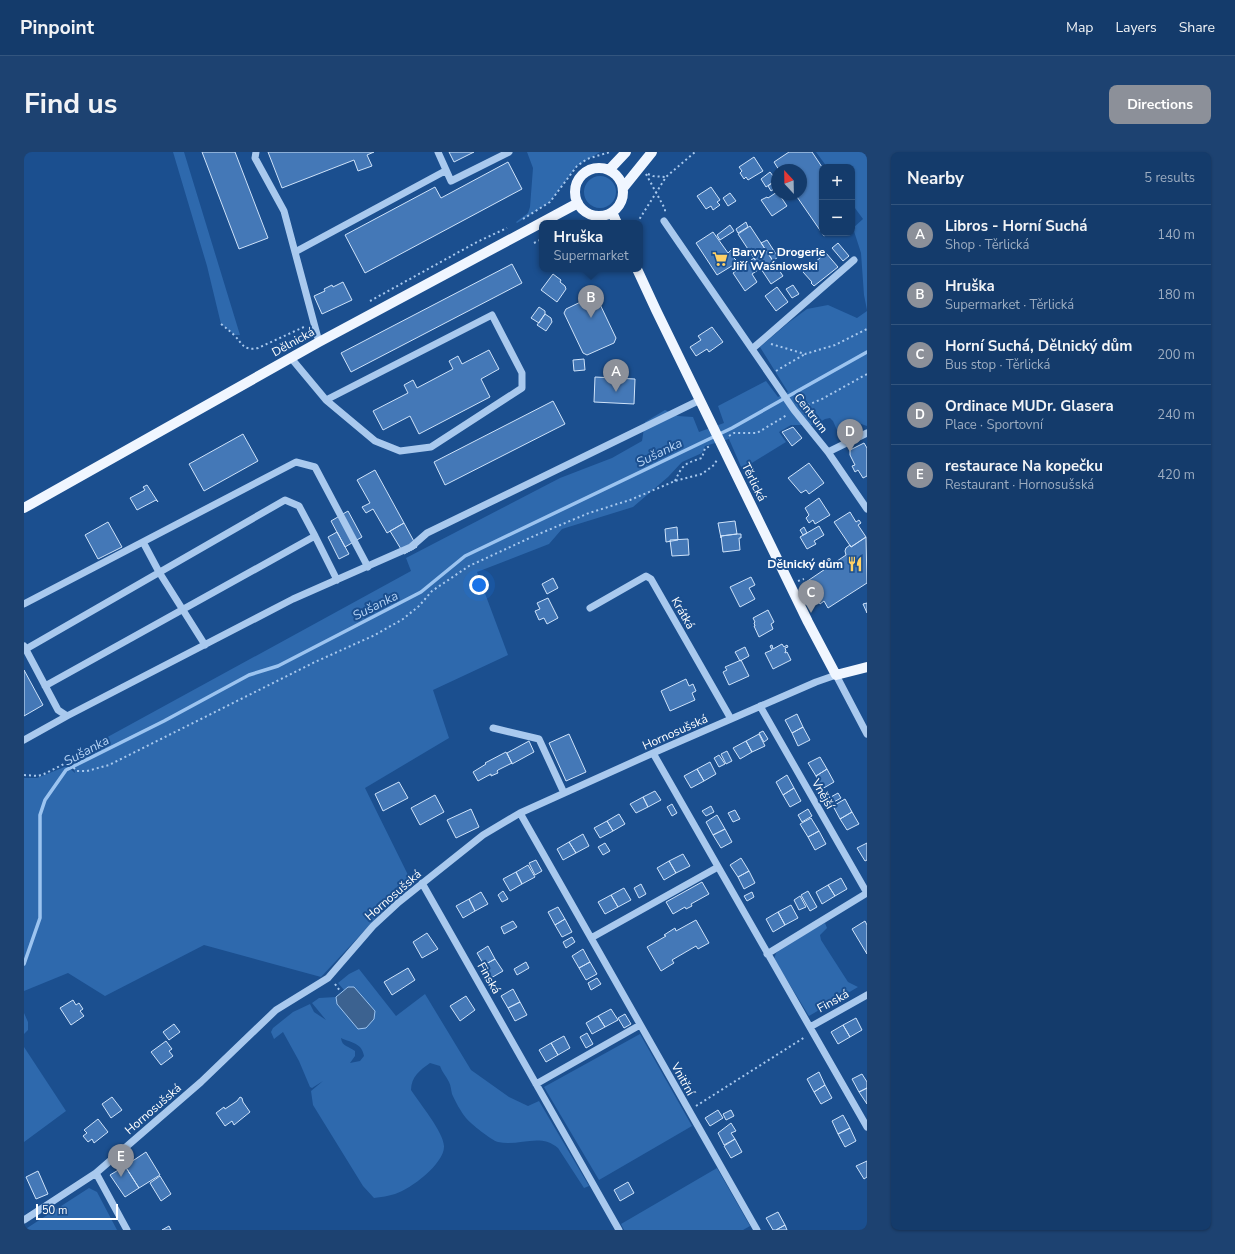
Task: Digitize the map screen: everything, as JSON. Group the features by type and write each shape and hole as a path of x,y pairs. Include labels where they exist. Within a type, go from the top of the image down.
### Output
{"main road":[{"path":"609,170 626,152"},
{"path":"623,188 642,171 652,152"},
{"path":"595,168 609,170 618,177 623,188 622,199 616,208 612,212 605,215 590,214 583,209 578,204 575,189 577,182 582,175 595,168"},
{"name":"Dělnická","path":"548,220 578,204"},
{"path":"612,212 616,220"},
{"name":"Dělnická","path":"24,508 319,342 539,225"},
{"name":"Těrlická","path":"638,272 808,622 836,675"},
{"path":"836,675 867,667"}],"street":[{"path":"256,152 254,158 284,211 319,342"},
{"path":"438,152 451,181 498,155 509,152"},
{"path":"295,252 445,170"},
{"name":"Centrum","path":"664,221 784,396 828,452 867,510"},
{"path":"752,349 854,260"},
{"path":"291,358 326,400 375,441 400,451 431,446 522,388 522,374 492,315 326,400"},
{"path":"24,740 67,716 293,600 411,548 427,533 700,400"},
{"path":"828,452 867,433"},
{"path":"24,604 296,462 314,467 368,567"},
{"path":"67,716 58,710 25,647 285,500 299,506 337,580"},
{"path":"46,686 315,536"},
{"path":"143,542 159,572 205,645"},
{"name":"Krátká","path":"590,608 646,576 651,579 731,719"},
{"path":"836,675 867,734"},
{"name":"Hornosušská","path":"24,1220 96,1174 201,1082 276,1010 328,978 373,926 398,902 483,835 520,813 564,793 760,706 836,675"},
{"name":"Vnější","path":"760,706 867,893 767,954"},
{"path":"492,728 539,739 564,793"},
{"path":"653,753 867,1127"},
{"name":"Vnitřní","path":"520,813 757,1230"},
{"path":"591,938 718,867"},
{"name":"Finská","path":"422,883 619,1230"},
{"name":"Finská","path":"810,1027 867,995"},
{"path":"536,1084 640,1025"},
{"path":"96,1174 126,1230"}],"path":[{"path":"517,223 550,202 577,166 587,160 610,152"},
{"path":"640,220 666,177 695,152"},
{"path":"642,171 653,176 666,177"},
{"path":"642,171 665,209 664,221"},
{"path":"370,302 477,242 510,226"},
{"path":"534,244 539,241"},
{"path":"221,324 235,335 242,346 250,350 258,348 314,322"},
{"path":"770,375 805,354 835,346 867,329"},
{"path":"761,341 805,354"},
{"path":"757,433 794,410 822,399 867,374"},
{"path":"24,775 38,776 68,762 77,771 87,771 109,765 315,662 375,635 403,619 432,591 469,566 589,513 630,500 675,481 702,474 714,465 724,450"},
{"path":"335,984 340,991"},
{"path":"689,1111 804,1039 810,1027"}],"shaded area":[{"path":"173,152 184,152 240,335 235,335 221,324 207,266"},
{"path":"527,152 600,152 577,166 550,202 517,223 516,222 528,213 530,207 533,168"},
{"path":"816,152 867,152 867,310 864,295 861,253 855,234 855,226 863,219 855,208 855,164 825,164"},
{"path":"597,176 603,176 613,183 616,192 615,198 609,205 603,208 597,208 587,201 584,195 584,189 591,179"},
{"path":"828,305 857,318 867,311 867,426 861,424 855,432 841,439 833,421 830,418 825,419 815,425 791,425 779,432 786,442 742,469 729,439 705,446 702,453 682,462 668,477 633,507 562,529 549,544 477,572 508,655 433,690 449,738 365,788 411,881 321,977 204,945 105,996 68,973 24,991 24,778 37,778 67,766 75,773 71,757 411,571 406,558 560,478 612,458 642,441 645,422 665,410 678,416 693,417 699,432 724,423 718,406 766,381 778,397 788,392 760,347 807,309"},
{"path":"825,923 827,928 820,935 821,940 848,982 858,987 809,1016 774,959 776,953 784,946"},
{"path":"359,969 396,1016 425,994 471,1070 509,1097 528,1106 539,1101 589,1186 584,1188 558,1148 551,1143 537,1140 514,1143 498,1142 481,1132 464,1116 460,1110 452,1094 451,1086 440,1066 430,1063 414,1078 411,1085 411,1090 440,1133 444,1146 443,1153 433,1167 410,1187 395,1194 374,1198 363,1186 313,1105 311,1091 323,1081 312,1088 310,1087 299,1061 283,1032 274,1039 271,1032 273,1028 293,1012 310,1004 314,1012 326,1020 312,1003 319,998 336,997 337,1004 375,1011 354,987 348,987 344,990 338,983 349,974","holes":["341,1038 356,1044 361,1048 364,1056 360,1061 350,1063 355,1056 355,1051 344,1045"]},
{"path":"348,987 354,987 375,1011 374,1019 366,1028 358,1029 337,1004 336,997"},
{"path":"24,1013 28,1022 28,1030 24,1034"},
{"path":"640,1034 692,1126 599,1180 544,1087"},
{"path":"24,1047 66,1111 24,1142"},
{"path":"717,1168 750,1226 743,1230 624,1230 621,1224"},
{"path":"89,1188 97,1192 117,1230 24,1230"}],"building":[{"path":"202,152 235,152 268,238 239,249"},
{"path":"268,152 374,152 367,155 372,166 358,171 354,160 282,188"},
{"path":"449,152 474,152 454,162"},
{"path":"789,152 812,152 820,164 819,229 799,200 807,200 807,164 775,164 774,162"},
{"path":"754,157 763,171 748,180 746,177 744,179 740,173 742,171 739,167"},
{"path":"508,162 522,189 365,273 345,235 435,187 441,198"},
{"path":"770,172 771,173 771,184 766,187 761,179"},
{"path":"771,184 771,191 768,186"},
{"path":"711,187 720,200 717,202 720,205 713,210 711,206 706,209 697,196"},
{"path":"730,193 736,201 728,206 723,198"},
{"path":"771,196 771,200 783,200 787,206 772,216 761,200 767,197 768,198"},
{"path":"746,222 748,227 738,233 736,229"},
{"path":"730,225 734,231 720,240 717,235"},
{"path":"750,226 783,276 771,284 738,234"},
{"path":"713,232 728,253 731,250 735,256 733,257 736,260 734,262 735,264 717,275 696,243"},
{"path":"767,240 778,257 773,261 761,243"},
{"path":"838,243 849,256 843,261 832,248"},
{"path":"826,253 838,267 814,286 803,272"},
{"path":"754,258 761,268 752,274 757,282 745,291 733,273"},
{"path":"512,264 522,283 351,372 341,353"},
{"path":"553,274 561,280 560,282 566,289 557,302 541,290"},
{"path":"343,282 352,300 322,314 314,296 325,291 324,289 332,285 333,287"},
{"path":"793,285 799,294 792,298 786,289"},
{"path":"777,287 788,302 776,311 765,296"},
{"path":"593,296 597,298 616,338 614,343 587,355 583,353 564,313 566,309"},
{"path":"539,307 545,311 545,314 539,323 531,318"},
{"path":"545,314 551,318 552,322 546,331 537,325"},
{"path":"712,327 723,342 709,352 707,349 696,356 690,347 701,340 698,336"},
{"path":"489,350 499,369 481,379 490,397 419,434 410,416 383,430 373,411 408,393 404,385 413,380 417,388 453,369 449,361 458,356 462,364"},
{"path":"584,359 585,370 574,371 573,360"},
{"path":"595,377 635,379 634,404 594,402"},
{"path":"553,401 565,424 445,485 434,462"},
{"path":"793,427 802,438 792,446 782,432"},
{"path":"243,434 258,461 204,491 189,464"},
{"path":"864,443 867,448 867,476 863,478 858,470 855,472 852,466 855,465 850,455 850,450"},
{"path":"809,463 824,483 809,494 806,490 801,493 788,478"},
{"path":"375,470 404,523 387,533 373,509 366,513 362,507 370,503 357,480"},
{"path":"147,485 158,502 156,500 137,510 130,498 145,490 143,487"},
{"path":"819,498 830,515 815,524 813,520 809,523 806,518 809,515 805,508"},
{"path":"348,511 362,537 345,547 331,521"},
{"path":"850,512 856,522 859,520 861,523 858,525 866,537 851,547 834,522"},
{"path":"735,521 737,534 721,536 721,538 718,523"},
{"path":"108,522 122,547 98,559 85,535"},
{"path":"404,523 417,547 404,554 390,531"},
{"path":"819,526 824,535 814,541 816,544 807,549 800,537"},
{"path":"677,527 678,540 666,542 665,529"},
{"path":"804,527 807,533 803,535 800,530"},
{"path":"337,532 349,554 339,559 328,537"},
{"path":"741,534 741,538 739,538 740,550 723,552 721,536"},
{"path":"866,537 867,583 828,608 824,601 820,604 806,582 846,555 846,548 850,545 851,547"},
{"path":"688,539 689,555 672,556 670,540"},
{"path":"751,577 755,585 749,588 755,599 740,607 730,587"},
{"path":"553,578 558,588 547,594 542,584"},
{"path":"548,598 558,618 547,624 544,618 539,620 535,611 540,609 537,603"},
{"path":"867,603 867,613 863,604"},
{"path":"768,610 774,622 771,624 773,629 759,637 754,626 755,622 753,618"},
{"path":"782,644 784,647 787,645 788,647 785,648 785,653 787,652 791,660 773,669 765,653 772,650 770,646 772,645 773,649"},
{"path":"745,647 749,656 740,661 735,652"},
{"path":"741,660 749,676 729,685 723,672 727,670 725,667"},
{"path":"24,670 43,705 24,716"},
{"path":"686,679 689,686 693,684 696,691 692,693 695,700 670,711 661,691"},
{"path":"797,714 803,727 792,733 785,720"},
{"path":"803,727 810,740 798,746 792,733"},
{"path":"763,731 768,739 764,742 759,733"},
{"path":"569,734 586,772 566,781 549,743"},
{"path":"759,734 765,746 752,752 746,741"},
{"path":"529,741 534,752 512,764 507,753"},
{"path":"746,741 752,752 740,759 733,748"},
{"path":"727,751 732,761 726,764 721,754"},
{"path":"506,752 512,763 498,770 498,773 491,776 491,774 478,781 473,772 486,764 485,763"},
{"path":"719,755 725,764 719,767 714,758"},
{"path":"820,757 827,769 816,776 808,763"},
{"path":"710,762 716,774 704,781 697,769"},
{"path":"697,769 704,781 691,788 684,776"},
{"path":"827,769 834,782 822,789 816,776"},
{"path":"787,775 794,788 783,795 776,782"},
{"path":"399,782 408,798 383,811 375,794"},
{"path":"794,788 801,801 790,807 783,795"},
{"path":"655,791 661,800 648,807 643,797"},
{"path":"838,793 841,798 832,803 829,798"},
{"path":"435,795 444,812 420,825 411,808"},
{"path":"643,797 648,807 636,813 630,804"},
{"path":"845,799 852,812 840,819 833,806"},
{"path":"672,804 677,813 672,816 667,807"},
{"path":"711,806 714,812 706,816 702,811"},
{"path":"471,809 479,827 456,838 447,820"},
{"path":"808,809 812,816 802,822 798,815"},
{"path":"735,810 740,819 733,822 728,813"},
{"path":"852,812 859,824 847,830 840,819"},
{"path":"619,814 625,824 613,831 607,821"},
{"path":"717,815 725,829 713,835 706,822"},
{"path":"811,818 819,831 808,837 800,824"},
{"path":"607,821 613,831 600,838 594,828"},
{"path":"725,829 732,842 721,848 713,835"},
{"path":"819,831 826,844 815,850 808,837"},
{"path":"583,834 589,846 576,853 569,842"},
{"path":"569,842 576,853 563,860 557,849"},
{"path":"605,843 610,851 603,855 598,847"},
{"path":"867,843 867,860 865,861 857,848"},
{"path":"683,854 690,866 676,873 669,861"},
{"path":"741,858 749,871 738,877 730,865"},
{"path":"536,860 542,871 535,875 529,863"},
{"path":"669,861 676,873 664,880 657,868"},
{"path":"528,865 535,877 522,884 516,872"},
{"path":"749,871 755,883 744,889 738,877"},
{"path":"516,872 522,884 510,891 503,879"},
{"path":"841,878 847,889 835,896 828,885"},
{"path":"702,882 709,894 691,904 692,906 686,909 685,907 673,914 666,902"},
{"path":"641,884 646,894 639,898 634,888"},
{"path":"828,885 835,896 822,904 816,892"},
{"path":"624,888 631,900 618,907 611,895"},
{"path":"503,891 508,899 502,902 498,895"},
{"path":"808,891 817,907 810,911 801,895"},
{"path":"481,892 488,904 475,911 469,899"},
{"path":"752,892 754,897 747,901 744,896"},
{"path":"611,895 618,907 605,914 598,902"},
{"path":"800,896 806,907 799,910 794,900"},
{"path":"469,899 475,911 463,918 456,906"},
{"path":"791,905 798,918 785,925 778,912"},
{"path":"558,907 565,919 555,925 548,912"},
{"path":"778,912 785,925 773,932 766,919"},
{"path":"565,919 572,932 562,937 555,925"},
{"path":"696,920 709,943 698,949 696,946 672,960 674,963 661,971 647,947 666,936 664,935 675,928 676,931"},
{"path":"513,921 517,927 504,934 501,927"},
{"path":"865,921 867,925 867,954 852,929"},
{"path":"427,933 438,949 422,958 413,942"},
{"path":"572,937 575,942 566,948 563,942"},
{"path":"488,946 495,959 484,965 477,953"},
{"path":"583,949 590,962 579,968 572,956"},
{"path":"495,959 503,971 491,978 484,965"},
{"path":"526,962 529,968 517,975 514,969"},
{"path":"590,962 597,974 586,980 579,968"},
{"path":"408,968 415,980 392,995 384,982"},
{"path":"597,978 601,984 591,990 588,983"},
{"path":"513,989 520,1002 508,1008 501,996"},
{"path":"466,996 475,1010 460,1021 450,1006"},
{"path":"73,1000 76,1005 79,1003 83,1009 80,1011 84,1016 71,1025 60,1008"},
{"path":"520,1002 527,1015 515,1021 508,1008"},
{"path":"611,1009 618,1020 605,1027 598,1016"},
{"path":"625,1014 631,1024 624,1028 618,1018"},
{"path":"598,1016 605,1027 592,1034 586,1023"},
{"path":"856,1018 862,1030 850,1037 843,1025"},
{"path":"174,1024 180,1032 169,1040 163,1032"},
{"path":"843,1025 850,1037 838,1044 831,1032"},
{"path":"587,1033 593,1044 586,1048 580,1037"},
{"path":"564,1036 570,1048 558,1055 551,1043"},
{"path":"166,1041 172,1049 169,1051 173,1056 161,1065 151,1052"},
{"path":"551,1043 558,1055 546,1062 539,1050"},
{"path":"819,1072 825,1085 814,1092 807,1079"},
{"path":"862,1074 867,1082 867,1088 859,1092 852,1079"},
{"path":"825,1085 832,1098 821,1104 814,1092"},
{"path":"867,1088 867,1104 859,1092"},
{"path":"112,1097 122,1110 111,1118 102,1104"},
{"path":"240,1097 250,1112 234,1125 232,1121 225,1126 216,1113 224,1107 225,1109 237,1101"},
{"path":"718,1110 723,1118 710,1126 705,1118"},
{"path":"731,1110 734,1116 726,1120 723,1114"},
{"path":"843,1115 850,1128 838,1134 832,1121"},
{"path":"98,1119 108,1132 94,1143 92,1139 88,1142 83,1136 87,1133 84,1130"},
{"path":"731,1123 736,1131 731,1133 735,1139 724,1145 718,1133"},
{"path":"850,1128 856,1141 845,1147 838,1134"},
{"path":"735,1139 742,1152 731,1158 724,1146"},
{"path":"146,1152 160,1175 139,1188 125,1166"},
{"path":"867,1161 867,1177 864,1179 856,1166"},
{"path":"125,1166 139,1188 125,1197 110,1175"},
{"path":"38,1171 48,1194 36,1199 26,1177"},
{"path":"160,1176 171,1194 161,1201 150,1183"},
{"path":"628,1182 634,1193 620,1201 614,1190"},
{"path":"778,1212 785,1225 773,1230 766,1218"},
{"path":"785,1225 787,1230 776,1230"},
{"path":"169,1226 171,1230 162,1230"}],"waterway":[{"name":"Sušanka","path":"24,964 40,918 40,815 45,800 66,770 164,721 249,675 278,666 421,592 465,556 732,428 867,352"}],"place":[{"name":"Barvy - Drogerie Jiří Waśniowski","path":"720,259"},
{"name":"Hruška","path":"591,318"},
{"name":"Libros - Horní Suchá","path":"616,392"},
{"name":"Ordinace MUDr. Glasera","path":"850,452"},
{"name":"Dělnický dům","path":"855,564"},
{"name":"Horní Suchá, Dělnický dům","path":"811,613"},
{"name":"restaurace Na kopečku","path":"121,1177"}]}
